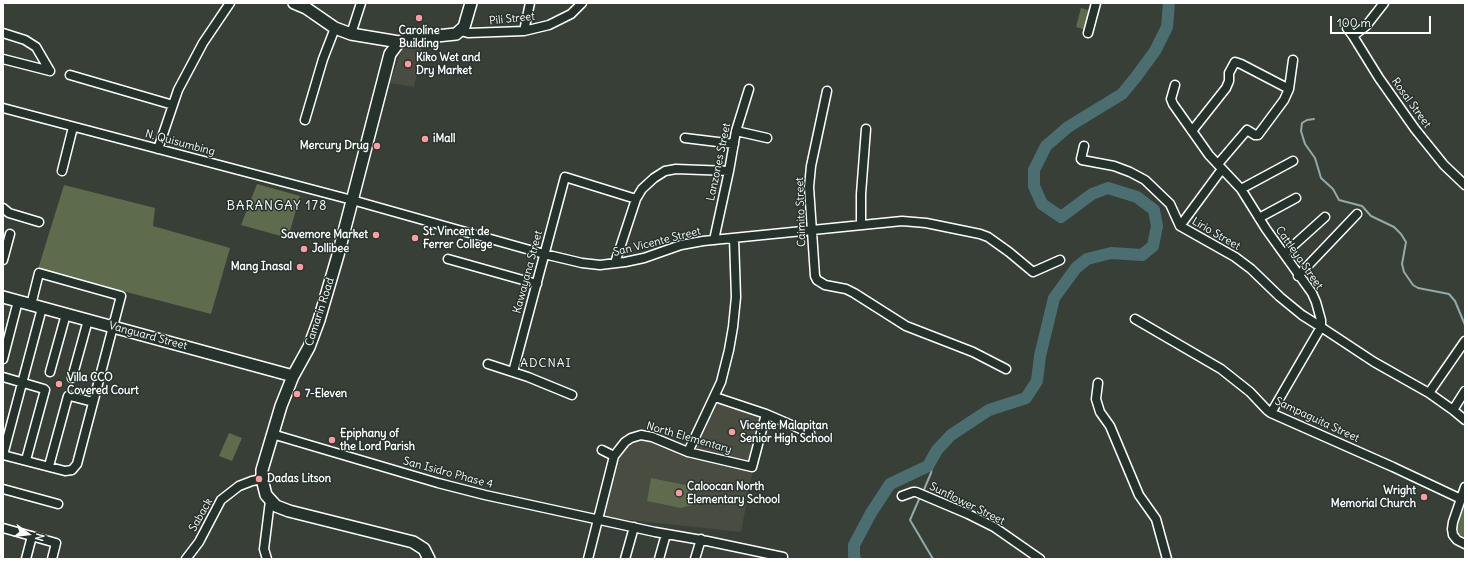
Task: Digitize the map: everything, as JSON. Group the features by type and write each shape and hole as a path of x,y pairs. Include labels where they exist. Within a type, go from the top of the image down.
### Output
{"main road":[{"path":"294,3 307,6 335,28 351,34 399,42 415,38 450,36 456,34 466,22 471,3"},
{"name":"Camarin Road","path":"270,501 266,495 262,479 264,462 281,406 293,376 316,332 388,60 390,54 399,42"},
{"name":"Vanguard Street","path":"3,297 293,376"},
{"path":"270,501 276,506 289,511 413,542 424,549 429,559"}],"street":[{"path":"158,149 178,90 203,43 230,3"},
{"path":"351,34 361,3"},
{"path":"524,31 530,3"},
{"name":"Pili Street","path":"460,31 468,33 524,31 562,20 571,14 582,3"},
{"path":"1088,33 1096,3"},
{"path":"1353,36 1366,26 1384,3"},
{"path":"305,120 323,59 335,28"},
{"name":"Rosal Street","path":"1347,28 1379,78 1415,128 1444,165 1465,185"},
{"path":"3,33 25,40 36,47 50,72 3,59"},
{"path":"1180,226 1220,166 1247,130 1255,135 1258,135 1284,100 1289,89 1293,60"},
{"path":"1192,131 1226,88 1229,80 1229,73 1235,62 1289,89"},
{"path":"70,75 173,105"},
{"name":"Cattleya Street","path":"1175,85 1171,99 1173,104 1209,155 1241,189 1298,276 1312,293 1321,320 1321,327"},
{"name":"Lanzones Street","path":"714,240 736,131 749,89"},
{"name":"Caimito Street","path":"827,91 809,174 811,230 815,276 821,283 846,289 854,293 906,326 973,352 1006,369"},
{"name":"N. Quisumbing","path":"3,108 352,200"},
{"path":"62,171 73,127"},
{"path":"860,225 866,129"},
{"path":"736,131 767,138"},
{"path":"685,138 734,144"},
{"name":"Lirio Street","path":"1084,146 1081,160 1114,166 1145,180 1170,204 1180,226 1235,257 1302,315 1321,327"},
{"path":"1241,189 1293,161"},
{"path":"615,264 636,199 642,190 654,178 665,171 676,169 729,171"},
{"name":"Kawayana Street","path":"514,372 565,178 636,199"},
{"path":"1259,218 1296,198"},
{"name":"San Vicente Street","path":"352,200 544,254 582,263 600,265 615,264 644,258 681,245 714,240 902,221 980,234 995,242 1033,272 1060,260"},
{"path":"3,208 9,214 39,222"},
{"path":"1298,276 1357,214"},
{"path":"1284,254 1325,217"},
{"path":"3,257 10,234"},
{"path":"688,452 715,397 725,367 735,313 736,281 734,238"},
{"path":"448,259 536,284"},
{"path":"31,304 39,273 121,295 77,464 72,470 65,471 3,455 42,308"},
{"path":"3,359 18,301"},
{"path":"50,372 66,314"},
{"name":"Sampaguita Street","path":"1135,319 1221,369 1250,392 1267,410 1272,413 1461,499"},
{"path":"72,378 88,320"},
{"path":"1272,413 1321,327 1374,362 1429,394 1465,420"},
{"path":"1429,394 1465,341"},
{"path":"488,364 514,372 572,395"},
{"path":"3,377 44,389 26,460"},
{"path":"1098,382 1096,399 1100,412 1110,426 1139,495 1156,519 1167,559"},
{"path":"1453,410 1465,391"},
{"path":"49,466 69,396 93,402"},
{"path":"715,397 766,414 810,433"},
{"name":"North Elementary","path":"588,559 614,456 631,438 641,435 652,437 688,452 752,467 766,414"},
{"name":"San Isidro Phase 4","path":"272,434 438,483 485,495 666,534 701,539 783,557"},
{"path":"602,450 614,456"},
{"name":"Saback","path":"186,559 199,542 221,500 239,486 262,479"},
{"path":"1465,487 1452,529 1453,535 1457,540 1465,544"},
{"path":"3,489 58,504"},
{"name":"Sunflower Street","path":"902,496 916,492 968,514 994,527 1040,559"},
{"path":"267,559 264,549 270,501"},
{"path":"625,559 634,527"},
{"path":"3,529 56,543 52,559"},
{"path":"659,559 666,534"},
{"path":"26,559 32,536"},
{"path":"695,559 701,539"}],"shaded area":[{"name":"Kiko Wet and Dry Market","path":"424,42 414,87 390,83 403,45"},
{"name":"Vicente Malapitan Senior High School","path":"716,401 765,414 754,464 694,449"},
{"name":"Caloocan North Elementary School","path":"641,439 695,455 753,469 741,532 602,517 619,460 629,444"}],"green space":[{"path":"1081,8 1091,11 1086,30 1076,27"},
{"path":"257,184 300,196 288,238 241,225"},
{"path":"64,185 155,208 153,226 230,248 211,314 38,269"},
{"path":"229,433 242,438 232,461 219,456"},
{"path":"651,478 685,485 694,493 692,505 681,508 647,501"},
{"path":"1465,505 1465,537 1454,532"}],"waterway":[{"path":"855,559 854,545 871,513 890,484 928,466 937,450 951,435 989,410 1026,398 1037,381 1040,356 1054,298 1076,268 1087,259 1111,253 1142,255 1153,246 1157,226 1154,210 1137,197 1108,188 1092,194 1061,217 1042,204 1034,186 1034,170 1046,146 1068,127 1122,94 1136,77 1155,51 1167,27 1169,3"},
{"path":"1314,119 1307,120 1302,123 1301,131 1305,144 1315,158 1321,178 1333,189 1339,200 1362,206 1371,216 1394,227 1401,234 1406,242 1402,264 1404,272 1413,285 1418,288 1449,294 1455,301 1465,325"},
{"path":"923,492 931,473 934,455"},
{"path":"920,497 910,520 933,559"}],"place":[{"name":"Caroline Building","path":"419,18"},
{"name":"Kiko Wet and Dry Market","path":"408,64"},
{"name":"iMall","path":"425,139"},
{"name":"Mercury Drug","path":"377,146"},
{"name":"Savemore Market","path":"376,235"},
{"name":"St. Vincent de Ferrer College","path":"415,238"},
{"name":"Jollibee","path":"304,249"},
{"name":"Mang Inasal","path":"300,267"},
{"name":"Villa CCO Covered Court","path":"59,384"},
{"name":"7-Eleven","path":"297,394"},
{"name":"Vicente Malapitan Senior High School","path":"732,432"},
{"name":"Epiphany of the Lord Parish","path":"332,440"},
{"name":"Dadas Litson","path":"259,479"},
{"name":"Caloocan North Elementary School","path":"679,493"},
{"name":"Wright Memorial Church","path":"1424,497"}],"district":[{"name":"BARANGAY 178","path":"277,206"},
{"name":"ADCNAI","path":"546,364"}]}
